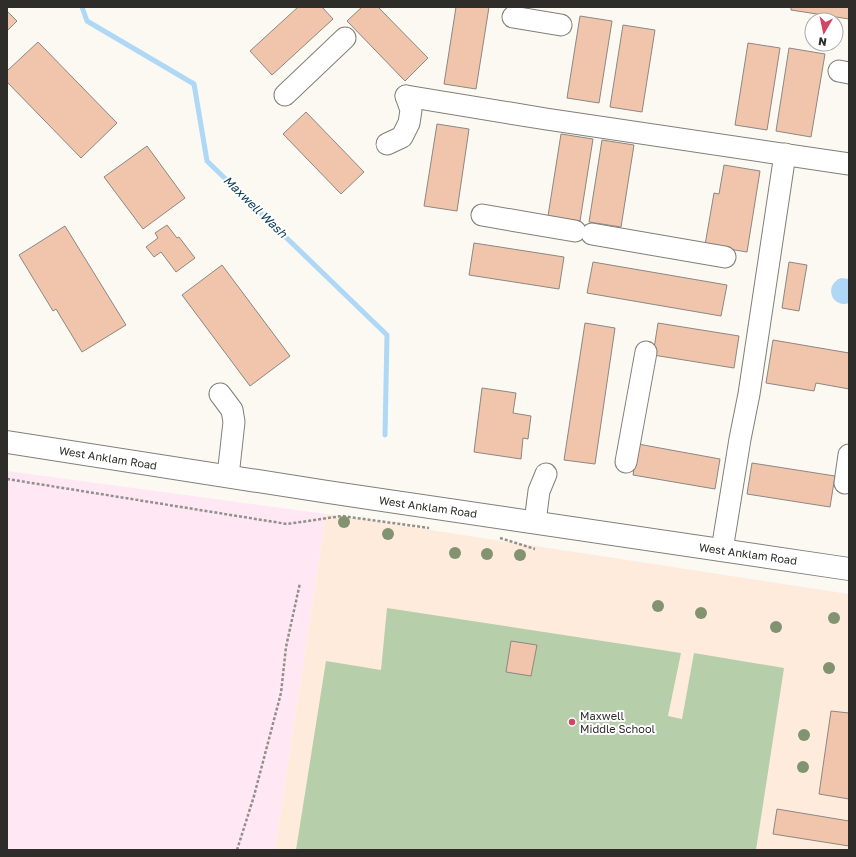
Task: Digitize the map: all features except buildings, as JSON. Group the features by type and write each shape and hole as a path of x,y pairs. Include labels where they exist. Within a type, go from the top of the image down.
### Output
{"main road":[{"name":"West Anklam Road","path":"7,442 849,569"}],"street":[{"path":"513,17 561,24"},
{"path":"285,95 345,38"},
{"path":"387,144 402,137 409,123 411,110 406,96 585,125 849,164"},
{"path":"722,550 749,394 785,154"},
{"path":"482,215 725,257"},
{"path":"626,462 646,352"},
{"path":"220,394 232,410 234,422 228,476"},
{"path":"845,483 849,455"},
{"path":"535,522 539,491 546,474"}],"path":[{"path":"7,479 287,524 342,516 434,529"},
{"path":"495,537 536,549"},
{"path":"238,850 281,693 286,647 300,583"}],"shaded area":[{"path":"7,471 326,514 275,850 7,850"},
{"name":"Maxwell Middle School","path":"326,514 849,594 849,850 275,850"}],"green space":[{"path":"387,608 681,653 668,716 682,719 694,653 784,668 756,850 296,850 326,661 381,670"}],"water":[{"path":"841,278 849,279 849,303 838,303 834,300 832,295 832,286 835,281"}],"waterway":[{"name":"Maxwell Wash","path":"82,7 87,21 194,84 207,161 387,335 385,435"}],"place":[{"name":"Maxwell Middle School","path":"572,722"}]}
